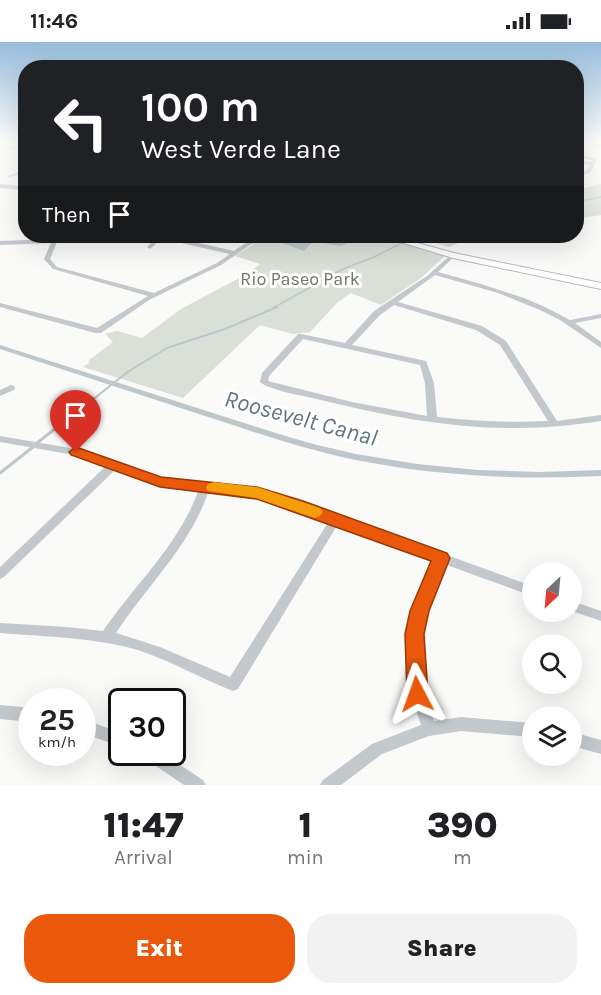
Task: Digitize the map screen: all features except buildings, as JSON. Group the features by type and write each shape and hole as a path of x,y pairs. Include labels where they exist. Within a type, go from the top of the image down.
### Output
{"main road":[{"path":"416,243 601,281"},
{"path":"421,244 453,255 601,286"}],"street":[{"path":"9,176 14,175"},
{"path":"1,187 18,190"},
{"path":"0,243 18,242"},
{"path":"54,243 47,259 55,268 154,295"},
{"path":"150,247 154,243"},
{"path":"182,243 234,254"},
{"path":"0,305 98,332 154,295 219,264 250,243"},
{"path":"346,347 377,313 433,273 453,255"},
{"path":"433,273 522,298 571,322 601,346"},
{"path":"392,302 479,328 503,343 554,424"},
{"path":"571,322 601,315"},
{"path":"432,420 430,392 423,363 302,336 265,375 264,382 351,406 432,420 554,424 601,418"},
{"path":"0,393 10,388"},
{"path":"0,439 76,452 160,482 257,493 522,587"},
{"path":"0,574 114,465"},
{"path":"106,637 122,610 182,537 200,508 205,487"},
{"path":"0,628 106,637 131,643 185,662 233,685 335,520"},
{"path":"429,729 417,694 414,634 420,611 441,558"},
{"path":"582,609 601,616"},
{"path":"0,712 18,714"},
{"path":"328,785 377,748 429,729 461,723 522,729"},
{"path":"582,742 601,747"},
{"path":"169,766 198,785"}],"green space":[{"path":"601,184 601,215 584,218 584,188"},
{"name":"Rio Paseo Park","path":"255,243 402,243 445,256 421,278 381,305 351,293 338,302 310,332 293,334 260,325 183,398 83,367 113,342 105,334 117,331 142,338 181,309 245,275 260,264 235,256"},
{"path":"435,243 458,243 449,247"}],"shaded area":[{"path":"283,243 311,243 304,251"},
{"path":"324,243 348,243 340,246"}],"waterway":[{"path":"584,200 601,197"},
{"path":"273,308 343,269 402,243"},
{"path":"54,430 129,371 167,348 225,329 277,307"},
{"name":"Roosevelt Canal","path":"0,347 279,437 356,457 417,467 478,473 540,475 601,473"},
{"path":"37,443 56,428"},
{"path":"0,473 33,447"}],"slow traffic":[{"path":"214,488 230,488 257,493 315,512"}],"route":[{"path":"76,452 160,482 230,488 257,493 297,505 441,558 420,611 414,634 417,694"}]}
